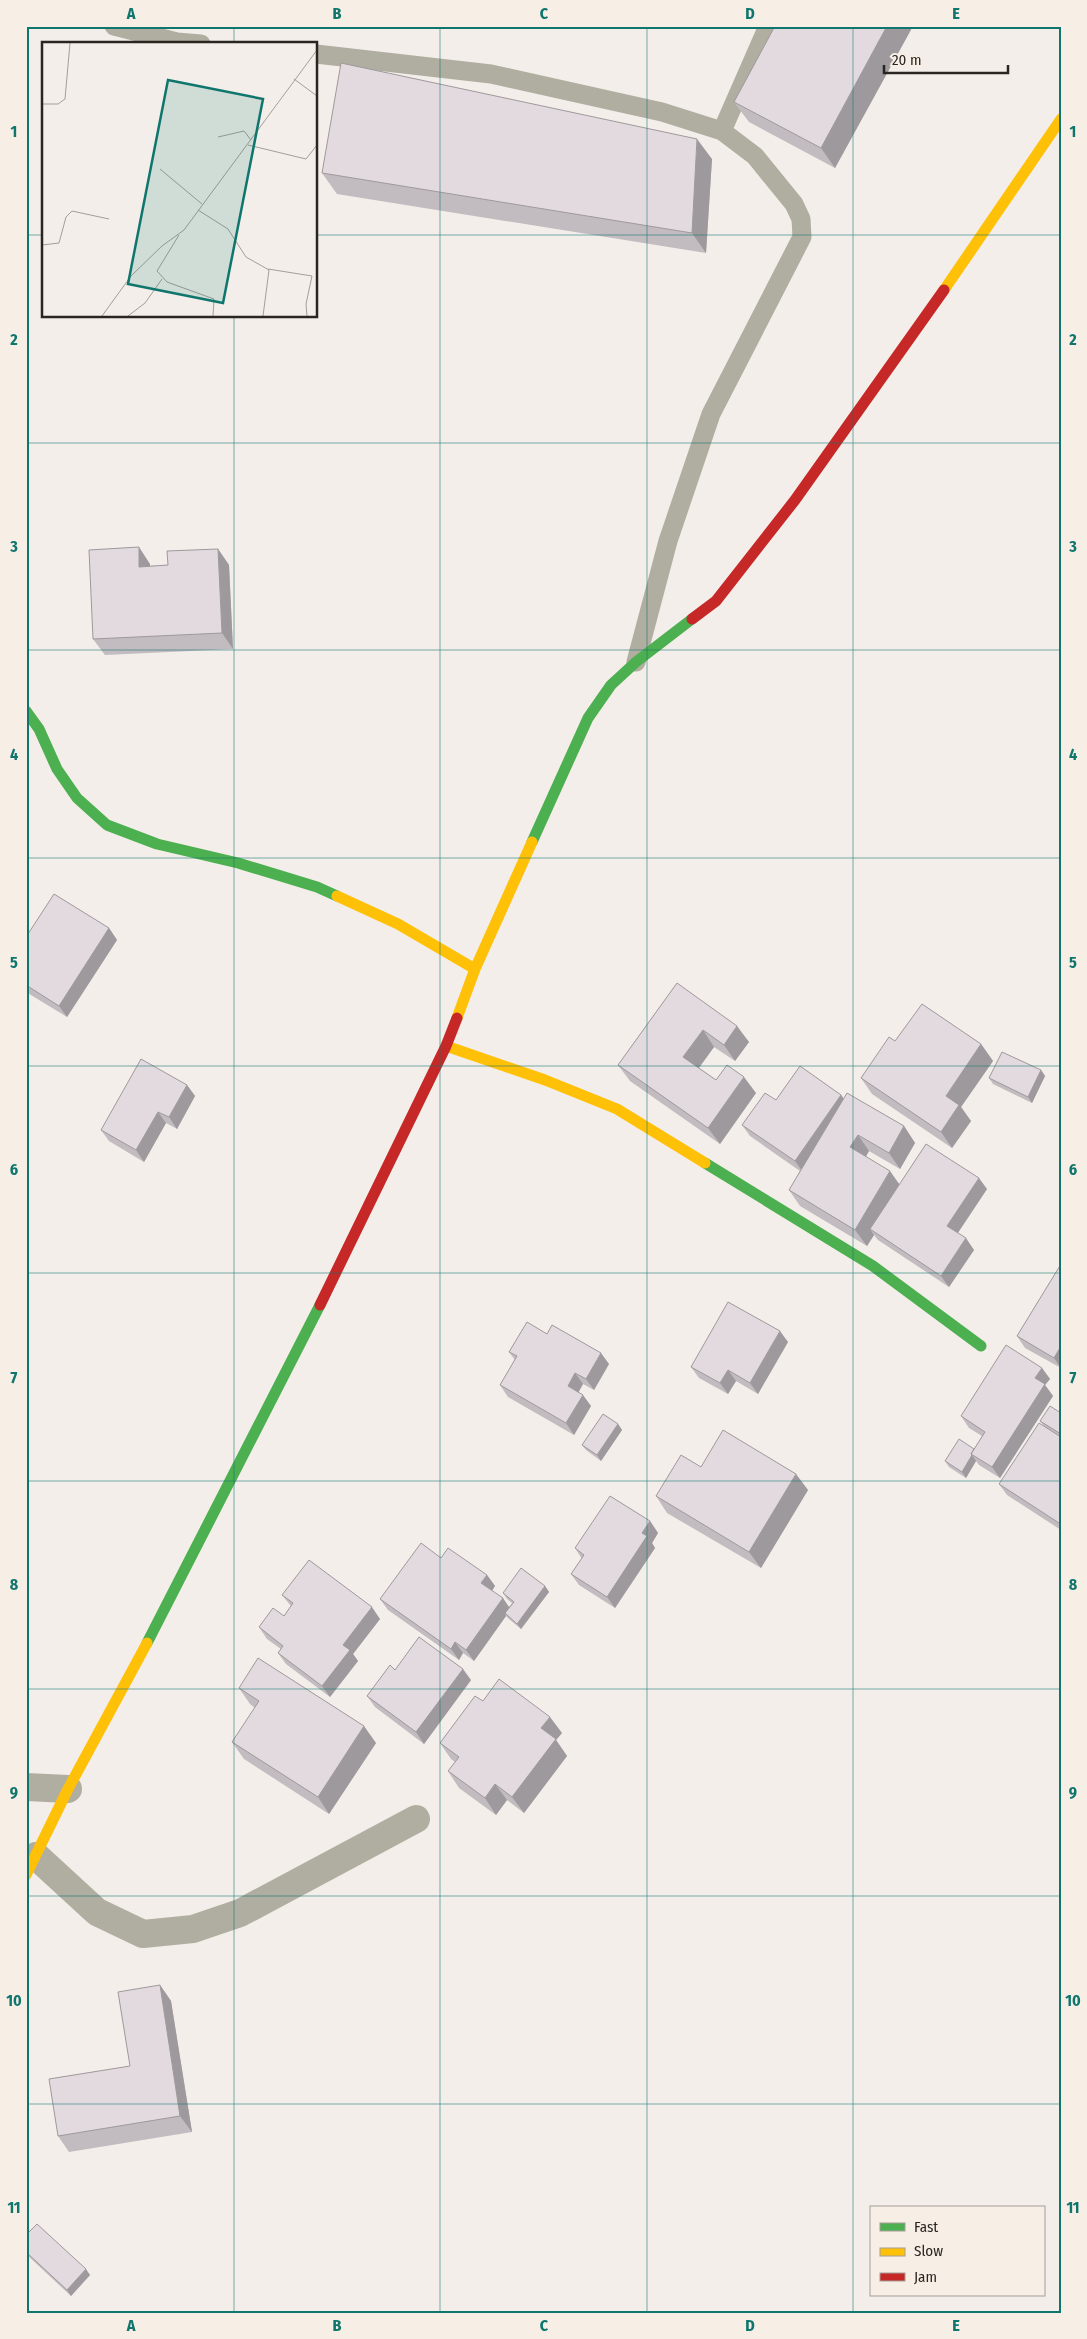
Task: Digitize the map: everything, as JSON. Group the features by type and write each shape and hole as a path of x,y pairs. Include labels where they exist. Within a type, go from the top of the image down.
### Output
{"main road":[{"path":"31,1866 68,1789 176,1589 307,1331 446,1046 475,969 588,718 611,685 636,662 716,601 796,500 965,261 1061,119"},
{"path":"26,711 38,729 57,769 77,798 107,826 157,844 238,863 317,887 398,924 475,969"},
{"path":"446,1046 545,1080 617,1109 873,1266 981,1346"}],"street":[{"path":"26,1787 68,1789"},
{"path":"31,1866 97,1912 143,1934 193,1929 240,1913 416,1818"}],"lane":[{"path":"114,26 177,42"},
{"path":"722,131 768,26"},
{"path":"318,54 491,74 662,112 722,131 755,156 794,204 801,219 802,237 712,414 668,541 636,662"}],"building":[{"path":"775,26 887,26 821,148 734,102"},
{"path":"341,63 697,139 692,233 322,173"},
{"path":"139,547 139,567 168,565 167,551 218,549 222,633 93,639 89,550"},
{"path":"54,894 109,928 59,1006 26,985 26,937"},
{"path":"677,983 737,1026 724,1045 703,1030 683,1057 716,1080 727,1065 744,1077 708,1128 618,1065"},
{"path":"922,1004 981,1044 946,1096 959,1105 941,1132 861,1078 889,1037 895,1041"},
{"path":"1002,1052 1041,1070 1028,1097 989,1078"},
{"path":"141,1059 187,1085 169,1117 158,1112 136,1150 101,1130"},
{"path":"800,1066 841,1095 795,1161 742,1125 765,1093 776,1100"},
{"path":"847,1093 904,1126 889,1153 858,1135 850,1147 890,1171 855,1230 789,1190"},
{"path":"926,1144 979,1178 947,1226 966,1238 941,1276 870,1229"},
{"path":"1061,1264 1061,1346 1054,1358 1017,1336"},
{"path":"728,1302 780,1331 750,1383 728,1370 720,1383 691,1367"},
{"path":"527,1322 547,1334 552,1325 601,1353 586,1379 575,1373 568,1386 583,1395 566,1423 500,1385 517,1356 509,1352"},
{"path":"1006,1345 1042,1368 1035,1378 1045,1384 992,1467 971,1454 985,1432 961,1416"},
{"path":"1050,1406 1061,1413 1061,1434 1040,1421"},
{"path":"603,1414 618,1424 597,1455 582,1445"},
{"path":"1039,1423 1061,1437 1061,1521 1059,1523 999,1484"},
{"path":"723,1430 796,1474 749,1552 656,1496 681,1455 701,1467"},
{"path":"959,1439 974,1449 962,1472 945,1461"},
{"path":"610,1496 650,1521 642,1533 647,1536 607,1597 571,1574 584,1555 575,1548"},
{"path":"421,1543 441,1558 448,1548 487,1575 481,1583 503,1598 466,1650 455,1642 451,1649 380,1599"},
{"path":"309,1560 372,1607 343,1645 350,1650 322,1686 278,1653 283,1646 259,1627 273,1608 284,1616 293,1603 282,1595"},
{"path":"521,1568 545,1586 517,1624 505,1613 514,1602 503,1593"},
{"path":"419,1637 463,1669 416,1732 367,1696 390,1665 395,1670"},
{"path":"258,1658 364,1726 318,1797 232,1742 259,1701 239,1688"},
{"path":"499,1679 550,1717 541,1728 556,1739 512,1797 495,1784 485,1798 448,1771 459,1757 440,1743 475,1696 483,1701"},
{"path":"160,1985 180,2116 58,2136 49,2079 130,2066 118,1992"},
{"path":"37,2224 86,2269 67,2290 26,2252 26,2235"}],"traffic: fast":[{"path":"532,842 588,718 611,685 636,662 692,619"},
{"path":"26,711 39,729 57,769 77,798 107,825 157,844 238,863 317,887 337,896"},
{"path":"705,1163 873,1266 981,1346"},
{"path":"147,1643 320,1305"}],"traffic: slow":[{"path":"944,290 1061,119"},
{"path":"457,1018 475,969 532,842"},
{"path":"337,896 398,924 475,969"},
{"path":"446,1046 545,1080 617,1109 705,1163"},
{"path":"26,1875 68,1789 147,1643"}],"traffic: jam":[{"path":"692,619 716,601 795,500 944,290"},
{"path":"320,1305 446,1046 457,1018"}]}
